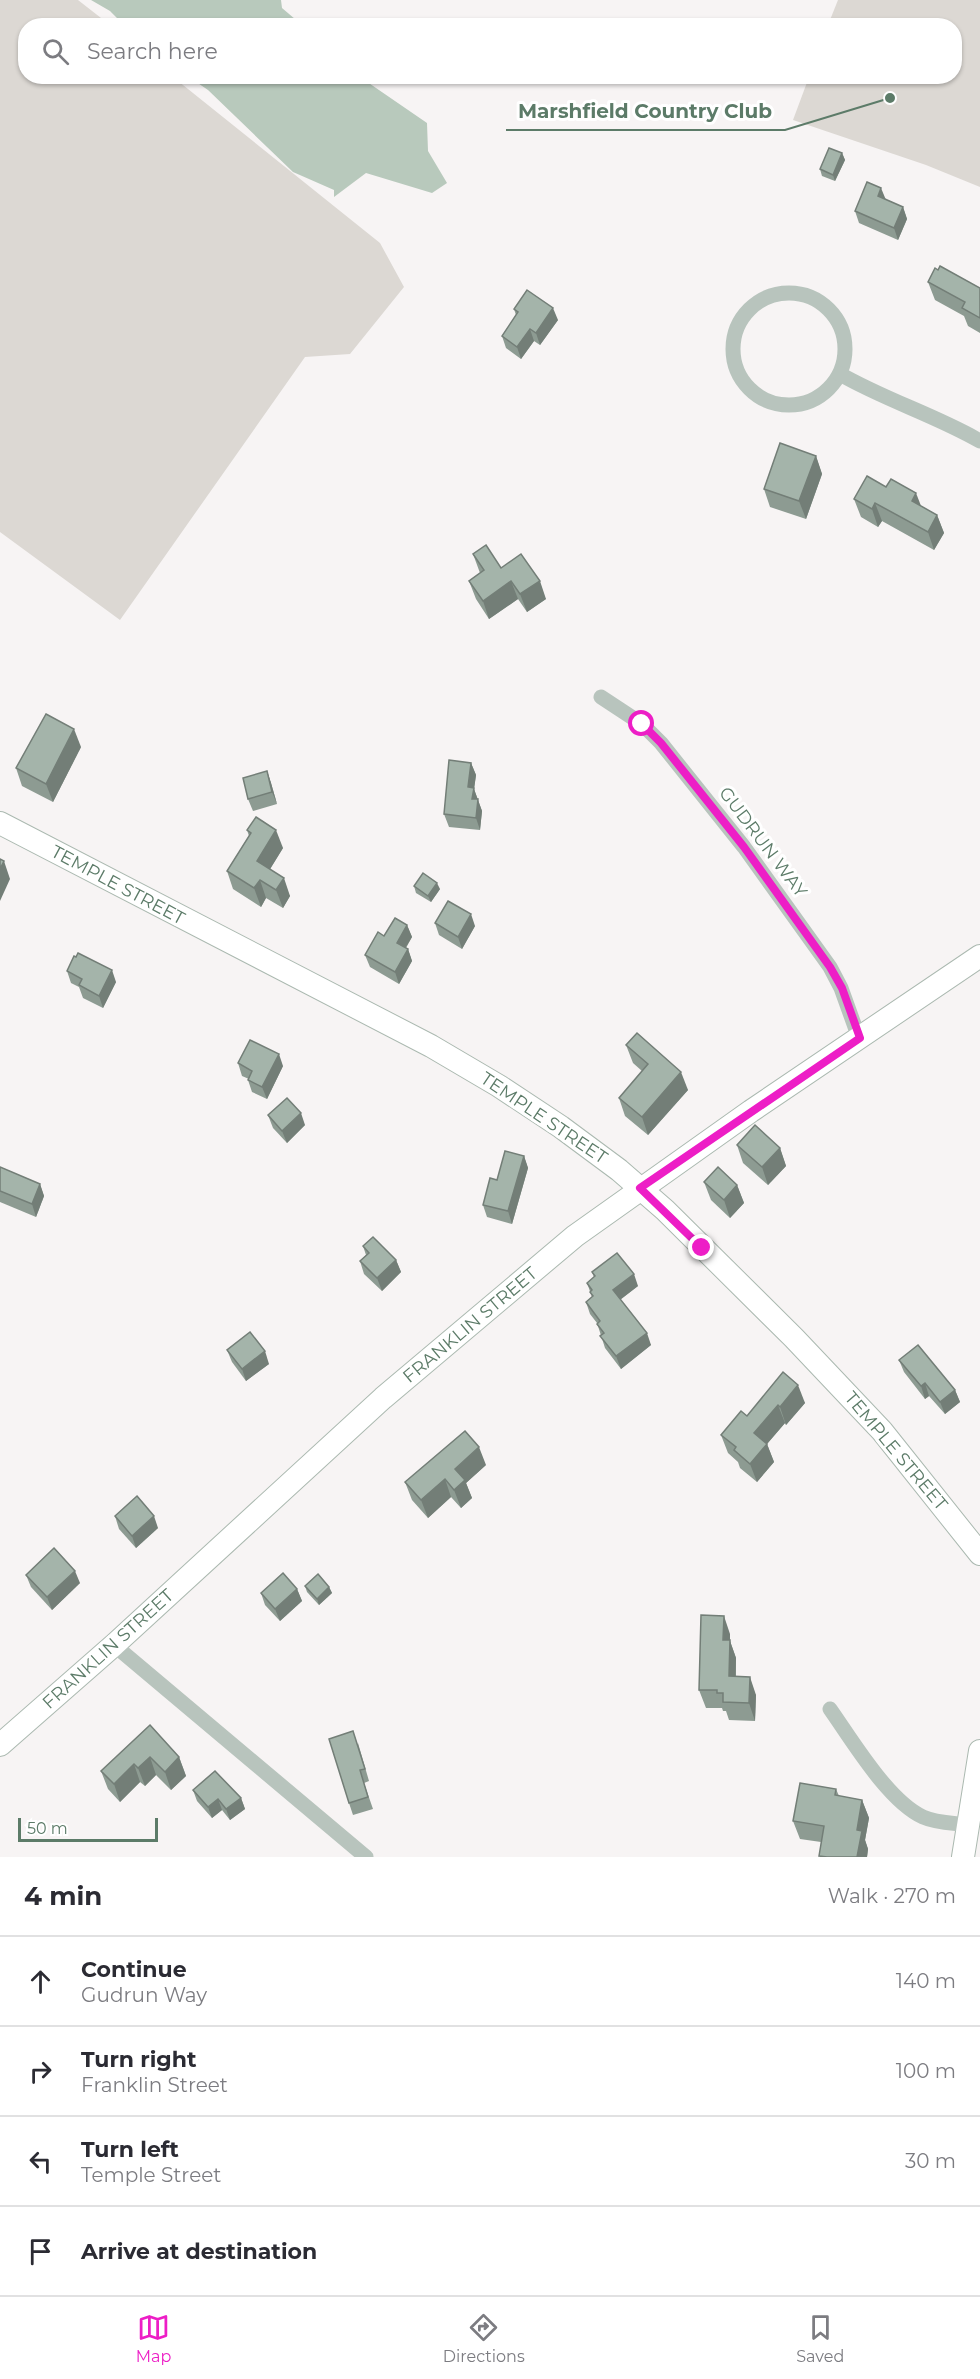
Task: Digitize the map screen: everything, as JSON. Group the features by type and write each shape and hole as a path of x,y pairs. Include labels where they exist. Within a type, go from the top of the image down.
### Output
{"main road":[{"name":"TEMPLE STREET","path":"0,823 467,1067 561,1127 640,1188 794,1338 908,1462 980,1554"},
{"name":"FRANKLIN STREET","path":"0,1745 383,1398 575,1236 640,1188 980,956"},
{"path":"963,1857 980,1751"}],"street":[{"path":"794,293 817,300 829,309 838,321 844,338 845,356 840,374 830,388 813,400 789,406 766,401 750,391 741,381 735,368 732,343 736,328 749,309 771,295 794,293"},
{"path":"840,374 862,387 943,422 980,441"},
{"name":"GUDRUN WAY","path":"601,697 642,724 661,743 744,847 830,967 842,988 860,1038"},
{"path":"114,1644 366,1857"},
{"path":"830,1709 873,1770 897,1797 923,1817 968,1825"}],"shaded area":[{"path":"0,0 78,0 101,18 18,18 18,84 182,84 380,243 404,287 350,354 305,357 120,620 0,532"},
{"path":"91,0 281,0 282,8 294,18 117,18"},
{"path":"838,0 980,0 980,187 926,165 793,120 806,84 962,84 962,18 831,18"},
{"path":"199,84 370,84 427,123 428,151 447,183 432,193 366,173 334,197 334,190 293,172"}],"building":[{"path":"829,148 842,153 833,175 820,169"},
{"path":"867,182 881,188 878,196 903,207 894,228 855,211"},
{"path":"940,266 980,288 980,318 962,308 965,302 928,282 935,268 938,270"},
{"path":"527,290 553,308 536,333 530,329 517,347 502,336 518,312 514,309"},
{"path":"780,443 816,456 799,501 764,489"},
{"path":"867,476 886,487 891,479 916,493 912,501 937,515 928,532 875,503 872,509 854,499"},
{"path":"486,545 501,568 521,554 540,581 520,594 511,581 483,601 469,581 484,570 473,554"},
{"path":"46,714 74,729 46,784 16,768"},
{"path":"449,760 471,763 468,787 474,788 472,799 478,799 476,818 444,814"},
{"path":"267,771 272,792 248,799 243,778"},
{"path":"256,817 276,830 257,861 284,878 276,890 260,880 254,888 227,871 251,833 247,830"},
{"path":"423,873 437,883 428,896 414,886"},
{"path":"448,901 471,914 458,937 435,923"},
{"path":"395,918 407,925 397,943 408,949 395,972 365,955 378,932 384,936"},
{"path":"78,953 112,970 99,996 79,985 82,979 67,971 74,956 76,957"},
{"path":"637,1033 681,1072 642,1117 619,1098 648,1064 626,1045"},
{"path":"250,1040 279,1054 262,1087 248,1080 252,1071 238,1063"},
{"path":"287,1098 301,1113 282,1131 268,1115"},
{"path":"755,1125 780,1148 762,1167 737,1145"},
{"path":"505,1151 524,1156 508,1211 483,1205 490,1178 497,1180"},
{"path":"0,1167 40,1184 32,1204 0,1191"},
{"path":"718,1167 737,1185 724,1200 704,1182"},
{"path":"373,1237 396,1260 377,1278 360,1261 369,1253 363,1246"},
{"path":"617,1253 634,1274 613,1290 647,1333 616,1356 600,1336 604,1333 597,1324 600,1321 586,1302 593,1296 587,1283 595,1276 592,1272"},
{"path":"250,1332 265,1351 242,1369 227,1350"},
{"path":"918,1345 955,1390 940,1402 925,1383 921,1386 899,1360"},
{"path":"783,1372 798,1385 754,1433 767,1444 750,1464 734,1450 736,1447 721,1435 741,1411 747,1416"},
{"path":"465,1431 479,1447 455,1469 465,1480 454,1490 445,1479 421,1500 405,1482"},
{"path":"137,1496 154,1516 132,1536 115,1516"},
{"path":"54,1548 75,1571 47,1597 26,1575"},
{"path":"283,1573 297,1589 275,1609 261,1593"},
{"path":"318,1574 329,1587 317,1599 305,1586"},
{"path":"701,1615 724,1616 723,1640 730,1640 729,1676 750,1677 749,1703 723,1702 723,1693 717,1693 717,1690 699,1690"},
{"path":"150,1725 179,1757 165,1772 150,1757 138,1768 134,1764 114,1784 101,1771"},
{"path":"353,1731 365,1769 360,1770 368,1797 349,1803 329,1739"},
{"path":"215,1771 241,1798 226,1809 218,1799 208,1807 193,1790"},
{"path":"800,1783 836,1789 835,1795 862,1800 857,1830 862,1831 857,1857 819,1856 824,1826 793,1821"}],"place":[{"name":"Marshfield Country Club","path":"890,98"}],"route":[{"path":"642,724 661,743 744,847 792,912 842,988 860,1038 640,1188 702,1248"}]}
